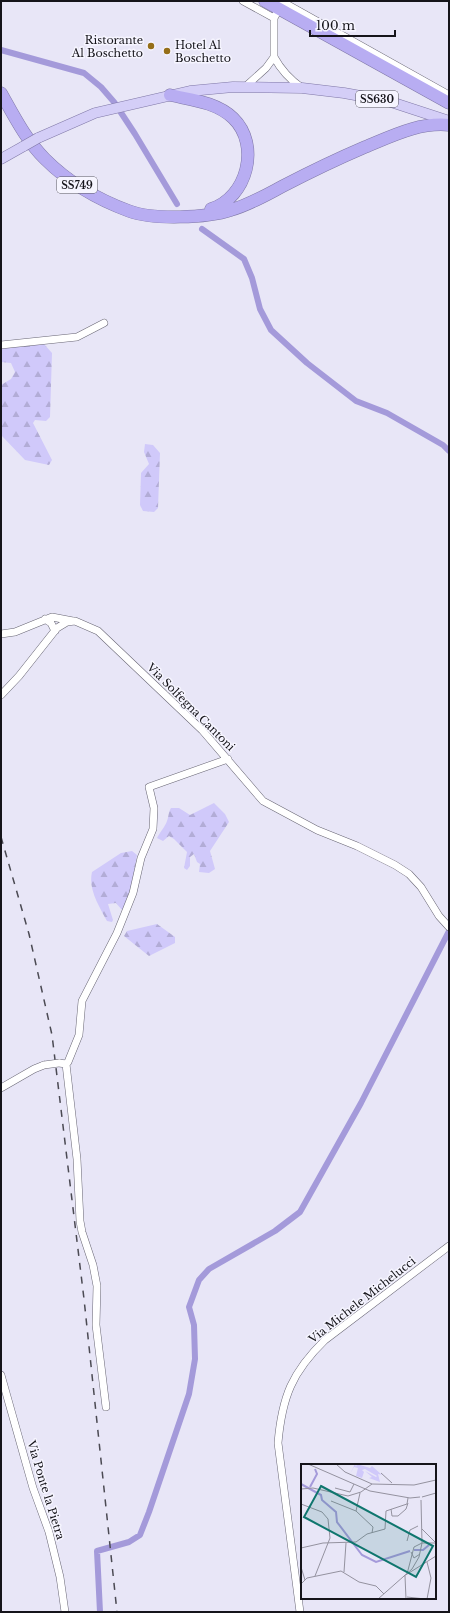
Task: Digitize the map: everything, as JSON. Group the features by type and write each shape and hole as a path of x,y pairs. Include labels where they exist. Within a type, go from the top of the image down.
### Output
{"highway":[{"path":"265,1 449,103"},
{"name":"SS749","path":"1,93 30,140 44,158 79,186 130,212 154,216 191,216"},
{"path":"170,95 215,106 224,112 238,124 245,137 248,154 247,169 242,182 234,195 225,204 191,216"},
{"path":"191,216 218,214 249,204 322,166 421,126 440,124 449,125"}],"main road":[{"name":"SS630","path":"1,159 38,138 88,116 170,95 202,89 245,87 302,88 344,93 388,101 449,120"}],"street":[{"path":"243,1 278,9 449,95"},
{"path":"245,87 266,68 274,56 278,9"},
{"path":"274,56 280,68 292,81 302,88"},
{"path":"1,345 77,337 104,323"},
{"name":"Via Solfegna Cantoni","path":"45,619 52,617 64,618 98,631 202,730 263,801 317,830 357,846 395,865 409,874 421,887 439,916 449,927"},
{"path":"1,634 15,632 45,619 51,623 55,631"},
{"path":"1,696 55,631 66,622 75,622"},
{"path":"106,1407 96,1325 97,1286 93,1265 80,1221 77,1159 62,1064 79,1035 82,1000 118,933 133,893 141,858 153,829 154,808 149,787 228,759"},
{"path":"1,1088 34,1068 44,1065 62,1064"},
{"name":"Via Michele Michelucci","path":"300,1612 278,1443 280,1416 288,1391 300,1369 325,1340 449,1246"},
{"name":"Via Ponte la Pietra","path":"1,1375 33,1488 49,1532 60,1577 64,1612"}],"green space":[{"path":"44,344 52,353 50,417 46,421 35,420 33,423 52,460 49,465 25,460 1,435 1,385 11,379 15,372 11,363 1,362 1,347"},
{"path":"145,444 153,445 160,453 158,508 154,512 143,511 140,505 141,473 149,464 144,452"},
{"path":"214,803 225,814 229,822 210,851 215,869 209,873 199,872 200,864 197,862 194,854 190,857 190,866 187,870 184,868 187,852 169,836 163,841 157,838 168,819 171,808 179,808 190,815"},
{"path":"132,851 137,855 129,900 122,910 116,903 108,904 113,920 112,922 107,921 93,891 91,878 92,872 121,853"},
{"path":"157,924 175,937 175,943 149,956 124,936 127,931"}],"waterway":[{"path":"1,50 84,73 101,87 114,102 135,134 177,204"},
{"path":"202,229 244,259 252,278 260,309 271,330 307,363 356,401 387,413 443,445 449,451"},
{"path":"100,1612 97,1551 129,1542 140,1535 189,1394 195,1359 194,1325 189,1307 199,1280 209,1269 275,1231 300,1212 361,1103 449,931"}],"railway":[{"path":"1,837 29,934 52,1035 84,1299 117,1612"}],"place":[{"name":"Ristorante Al Boschetto","path":"151,46"},
{"name":"Hotel Al Boschetto","path":"167,51"}]}
